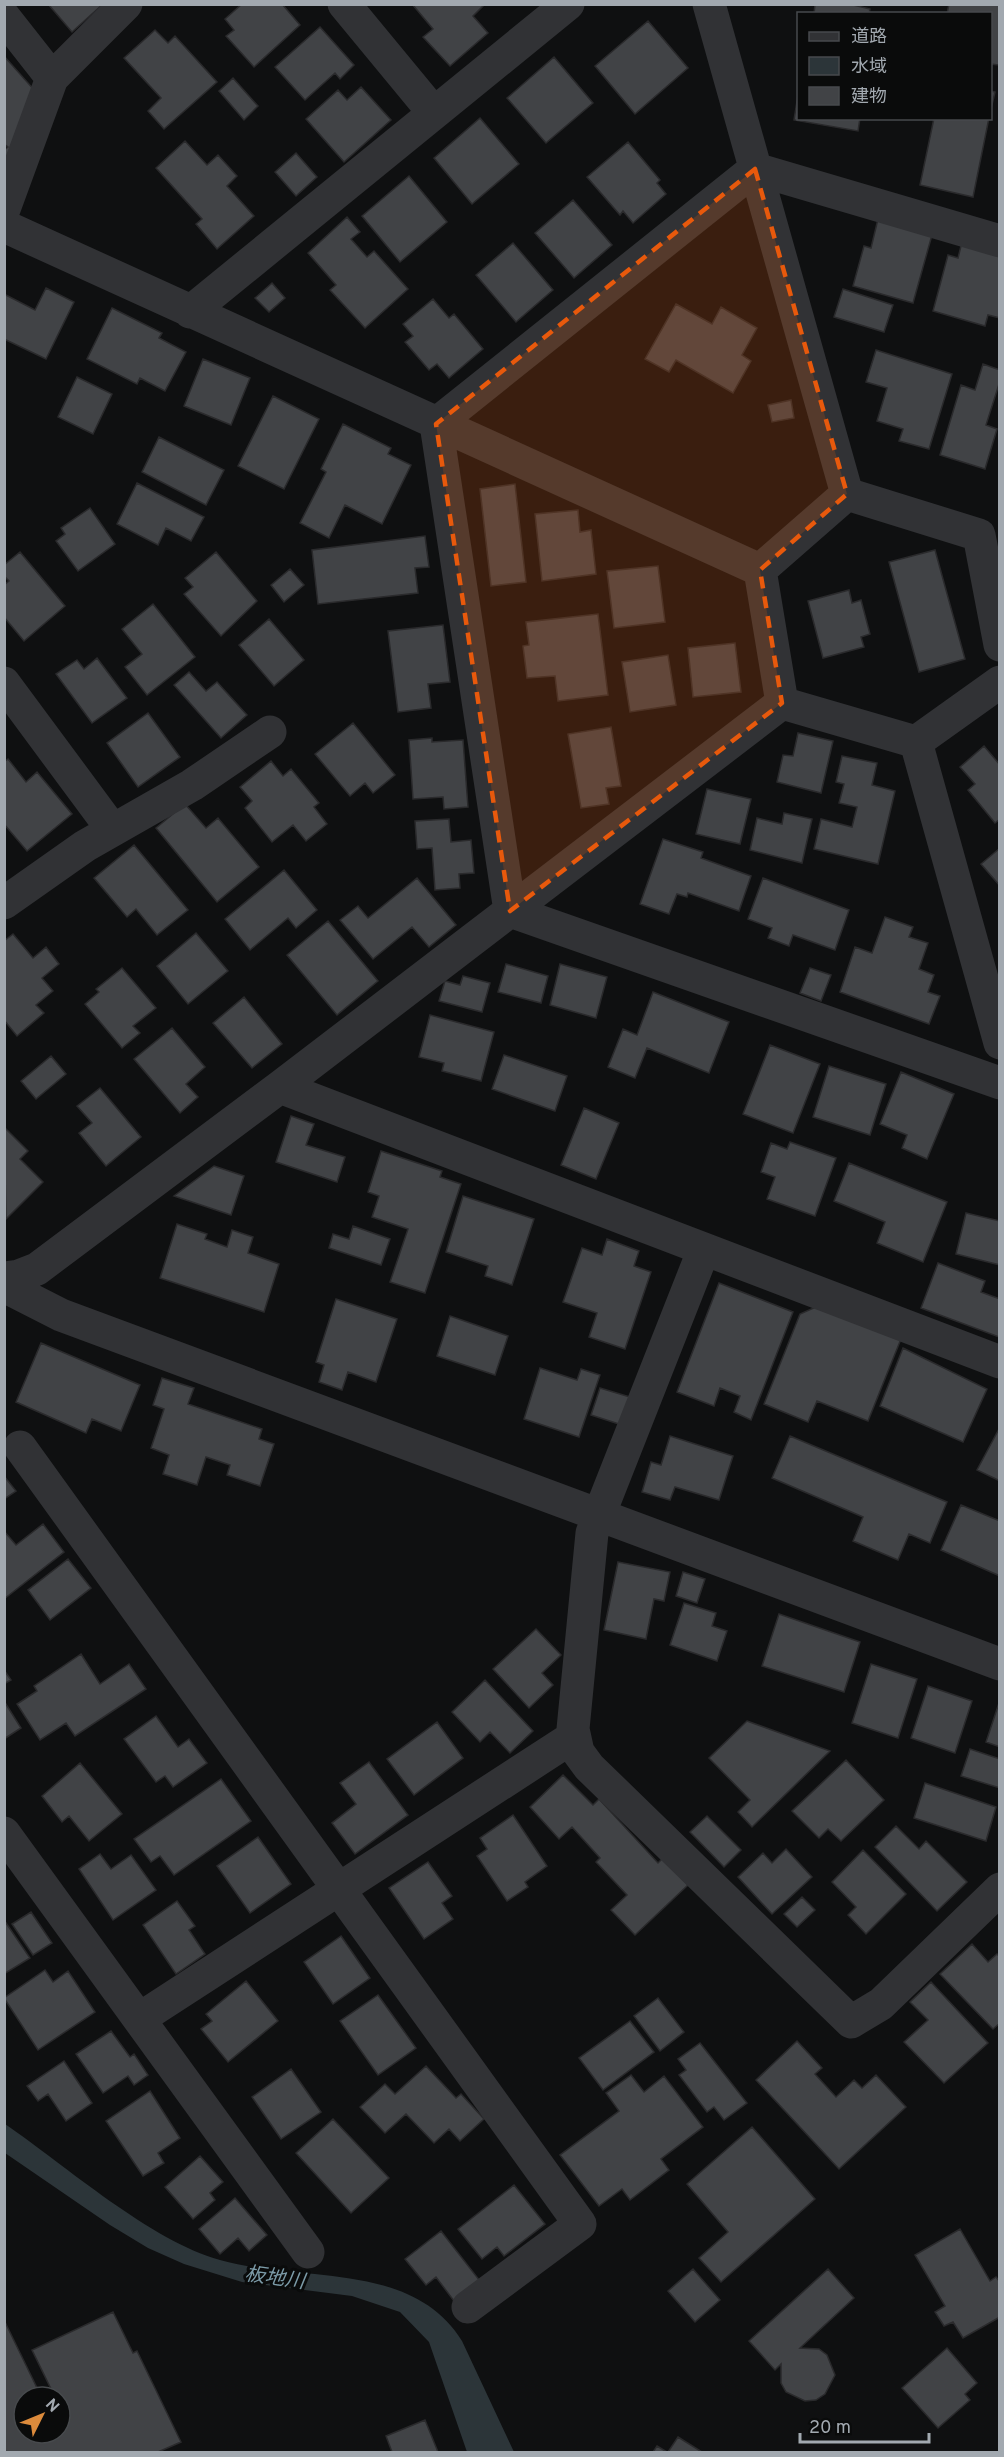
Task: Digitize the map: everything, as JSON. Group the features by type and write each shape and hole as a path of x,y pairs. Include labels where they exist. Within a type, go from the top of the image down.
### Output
{"street":[{"path":"4,209 52,78 126,4"},
{"path":"344,4 434,113"},
{"path":"190,312 568,4"},
{"path":"709,4 847,494"},
{"path":"4,17 52,78"},
{"path":"755,169 999,241"},
{"path":"436,424 755,169"},
{"path":"4,226 760,570"},
{"path":"436,424 510,911"},
{"path":"847,494 989,526 999,645"},
{"path":"760,570 847,494"},
{"path":"760,570 782,703"},
{"path":"916,742 999,682"},
{"path":"4,683 112,829"},
{"path":"4,1278 19,1276 37,1269 280,1087 782,703"},
{"path":"782,703 916,742"},
{"path":"4,903 112,829 192,785 270,732"},
{"path":"916,742 999,1043"},
{"path":"510,911 999,1083"},
{"path":"280,1087 999,1362"},
{"path":"704,1249 592,1533 573,1737 578,1752 589,1767 851,2022 881,2004 999,1889"},
{"path":"4,1286 61,1316 999,1664"},
{"path":"20,1447 580,2224 468,2307"},
{"path":"139,2019 573,1737"},
{"path":"4,1833 308,2252"}],"highlighted area":[{"path":"755,169 847,494 760,570 782,703 510,911 436,424"}],"water":[{"name":"板地川","path":"5,2124 138,2220 193,2250 220,2260 251,2267 352,2279 385,2286 414,2297 441,2315 462,2341 514,2452 467,2452 429,2342 400,2312 352,2296 242,2282 184,2264 148,2248 110,2225 5,2153"}],"building":[{"path":"48,4 103,4 72,32"},
{"path":"242,4 282,4 300,25 254,67 226,36 234,30 225,19"},
{"path":"412,4 482,4 483,6 473,16 488,33 450,66 423,37 433,29"},
{"path":"815,4 849,4 870,9 869,12 814,12"},
{"path":"949,4 1000,4 999,65 992,64 992,12 947,12"},
{"path":"648,21 688,68 635,114 595,66"},
{"path":"320,27 354,65 340,79 335,73 305,100 275,67"},
{"path":"155,30 168,43 175,36 217,82 164,129 148,111 161,98 124,58"},
{"path":"4,56 44,101 4,181 4,150 8,147 4,144"},
{"path":"554,57 593,103 546,143 507,98"},
{"path":"233,78 258,106 244,120 219,91"},
{"path":"361,87 391,120 344,162 306,119 338,90 347,100"},
{"path":"797,101 797,120 860,120 858,131 794,120"},
{"path":"480,118 519,164 472,204 434,158"},
{"path":"934,120 989,120 973,197 920,185"},
{"path":"185,141 207,165 218,155 237,176 227,186 254,216 217,249 196,224 202,219 156,168"},
{"path":"628,142 660,180 657,183 666,194 633,223 623,211 620,215 587,177"},
{"path":"296,153 317,177 296,196 275,172"},
{"path":"409,176 447,222 400,262 362,216"},
{"path":"573,200 612,245 574,278 535,233"},
{"path":"347,217 360,232 351,239 367,257 374,251 408,289 365,328 330,290 336,285 308,253"},
{"path":"878,219 932,235 913,303 853,286 864,246 871,248"},
{"path":"962,242 1000,253 1000,318 988,315 985,326 933,311 948,255 958,258"},
{"path":"513,243 553,290 516,322 476,275"},
{"path":"272,283 285,298 269,312 255,298"},
{"path":"46,288 74,302 46,359 4,339 4,294 35,310"},
{"path":"843,289 893,305 884,332 834,317"},
{"path":"433,299 449,318 454,314 483,349 449,378 437,364 429,370 405,342 413,336 403,324"},
{"path":"676,304 712,324 721,307 757,328 742,355 751,361 733,393 676,360 669,372 645,359"},
{"path":"112,308 162,333 159,338 186,352 165,391 140,378 137,384 87,359"},
{"path":"876,350 952,374 929,449 899,441 903,429 877,421 887,388 866,382"},
{"path":"203,359 250,378 231,425 184,406"},
{"path":"983,364 1000,370 1000,381 986,425 997,429 985,469 940,455 961,385 975,390"},
{"path":"77,377 112,394 93,434 58,417"},
{"path":"273,396 319,419 284,489 238,466"},
{"path":"791,400 794,418 772,422 768,405"},
{"path":"343,424 391,448 388,454 411,465 382,524 345,505 329,538 300,523 326,472 321,469"},
{"path":"159,437 224,470 206,505 142,472"},
{"path":"137,483 204,517 191,541 166,528 158,545 117,524"},
{"path":"515,484 526,582 491,586 480,489"},
{"path":"90,508 115,544 78,571 56,541 65,534 61,528"},
{"path":"578,510 580,532 591,530 596,574 542,581 535,514"},
{"path":"425,536 429,567 415,568 418,593 318,604 312,550"},
{"path":"935,550 965,659 919,672 889,562"},
{"path":"20,552 65,606 24,641 4,617 4,585 9,581 4,576 4,565"},
{"path":"216,552 257,601 221,636 184,594 193,587 185,578"},
{"path":"658,566 665,622 614,628 607,571"},
{"path":"290,569 304,585 284,602 271,585"},
{"path":"849,590 852,603 861,600 870,634 861,637 864,647 823,658 808,601"},
{"path":"153,604 195,657 147,695 125,667 142,654 122,629"},
{"path":"598,614 608,695 558,701 555,676 527,678 523,646 529,645 526,622"},
{"path":"269,619 304,660 274,686 239,645"},
{"path":"443,625 450,682 428,684 431,708 398,712 388,631"},
{"path":"735,643 741,692 693,697 688,648"},
{"path":"668,655 676,705 630,712 622,662"},
{"path":"97,658 127,698 92,723 56,674 77,660 84,669"},
{"path":"189,672 206,691 217,682 247,715 221,738 174,685"},
{"path":"148,713 180,757 138,787 107,743"},
{"path":"353,723 395,775 373,793 365,783 350,796 315,754"},
{"path":"611,727 621,786 606,788 609,804 581,808 568,734"},
{"path":"798,733 833,741 821,793 777,782 783,755 793,756"},
{"path":"432,738 432,742 463,740 468,807 444,809 443,797 413,799 409,740"},
{"path":"984,746 1000,765 1000,819 995,823 968,790 975,784 960,767"},
{"path":"842,756 877,763 872,785 895,791 878,864 814,849 821,819 852,827 857,807 839,803 844,784 836,782"},
{"path":"8,759 26,782 37,772 72,814 27,851 4,824 4,762"},
{"path":"271,761 283,776 291,769 319,803 314,807 327,824 306,841 293,825 272,842 245,808 252,801 240,787"},
{"path":"707,789 751,799 740,844 696,834"},
{"path":"185,804 206,828 218,818 259,867 217,902 156,828"},
{"path":"784,813 812,819 802,863 750,850 757,818 782,824"},
{"path":"449,819 451,842 471,840 474,873 459,874 460,888 435,890 432,848 417,849 415,821"},
{"path":"663,839 703,852 701,858 751,876 739,911 688,893 687,897 677,894 669,914 640,904"},
{"path":"134,845 188,910 157,935 136,909 127,917 94,878"},
{"path":"1000,848 1000,886 981,864"},
{"path":"284,870 317,910 296,928 288,918 250,950 225,919"},
{"path":"417,878 456,925 429,947 412,927 373,959 340,920 358,906 368,918"},
{"path":"763,878 849,910 835,950 793,935 789,946 768,938 772,928 748,919"},
{"path":"885,917 913,927 909,937 928,943 919,969 934,975 928,992 940,996 929,1024 840,992 855,947 872,953"},
{"path":"328,921 378,981 337,1015 287,955"},
{"path":"196,933 228,971 188,1004 157,966"},
{"path":"13,934 33,958 46,947 59,964 42,978 53,991 36,1005 44,1013 17,1036 4,1020 4,941"},
{"path":"506,964 548,976 541,1003 498,992"},
{"path":"560,964 607,977 596,1018 550,1005"},
{"path":"122,968 156,1008 133,1026 140,1033 122,1048 85,1004 99,992 96,989"},
{"path":"810,968 831,975 821,1001 800,993"},
{"path":"463,976 490,983 482,1012 439,1001 445,981 460,985"},
{"path":"653,992 729,1022 709,1073 647,1048 635,1078 608,1067 623,1029 637,1035"},
{"path":"244,997 282,1044 252,1068 213,1023"},
{"path":"430,1015 494,1032 481,1081 442,1071 444,1063 419,1057"},
{"path":"172,1028 205,1067 186,1084 198,1097 180,1113 134,1059"},
{"path":"770,1045 820,1064 793,1133 743,1114"},
{"path":"504,1055 567,1076 555,1111 492,1089"},
{"path":"51,1056 66,1074 36,1099 21,1081"},
{"path":"829,1066 886,1084 870,1135 813,1117"},
{"path":"901,1072 954,1094 927,1159 902,1148 907,1135 880,1124"},
{"path":"100,1088 141,1137 106,1166 79,1133 92,1123 77,1106"},
{"path":"584,1108 619,1123 596,1179 561,1165"},
{"path":"291,1116 314,1124 306,1145 345,1157 337,1182 276,1162"},
{"path":"4,1127 28,1151 20,1159 43,1182 6,1219"},
{"path":"790,1142 836,1158 815,1216 767,1199 775,1177 761,1172 771,1143 787,1149"},
{"path":"381,1151 442,1171 440,1177 461,1184 425,1293 390,1282 408,1229 372,1217 379,1196 368,1192"},
{"path":"849,1163 947,1202 923,1262 877,1243 885,1222 834,1201"},
{"path":"214,1166 244,1176 231,1215 174,1196"},
{"path":"463,1196 534,1219 512,1285 485,1276 488,1266 446,1252"},
{"path":"966,1213 1000,1221 1000,1265 956,1254"},
{"path":"177,1224 207,1234 205,1239 227,1247 232,1230 253,1237 248,1253 279,1264 264,1312 160,1278"},
{"path":"353,1226 390,1239 381,1265 329,1248 333,1234 349,1239"},
{"path":"607,1239 639,1251 634,1266 651,1272 625,1349 589,1337 597,1313 563,1302 582,1248 602,1255"},
{"path":"938,1263 985,1281 981,1292 1000,1299 999,1337 921,1308"},
{"path":"719,1283 793,1312 751,1420 734,1412 740,1396 720,1388 714,1406 677,1392"},
{"path":"336,1299 397,1319 376,1382 348,1372 342,1390 319,1382 324,1365 316,1362"},
{"path":"818,1306 901,1339 868,1421 817,1401 808,1422 764,1404 800,1314"},
{"path":"450,1316 508,1336 495,1375 437,1356"},
{"path":"41,1343 140,1385 121,1431 92,1419 86,1433 16,1402"},
{"path":"903,1348 987,1389 963,1442 880,1406"},
{"path":"540,1368 577,1380 581,1369 600,1375 579,1437 524,1419"},
{"path":"162,1378 194,1388 188,1404 262,1429 259,1439 274,1444 260,1486 227,1475 230,1465 206,1457 197,1485 163,1474 169,1455 151,1448 164,1409 153,1405"},
{"path":"600,1388 630,1397 622,1425 591,1415"},
{"path":"1000,1427 1000,1481 977,1470"},
{"path":"670,1436 733,1456 719,1500 675,1487 670,1500 642,1492 651,1462 661,1465"},
{"path":"790,1436 947,1502 930,1543 909,1534 898,1560 853,1541 863,1517 772,1478"},
{"path":"4,1476 16,1491 4,1499"},
{"path":"961,1505 1000,1521 1000,1576 941,1550"},
{"path":"43,1524 64,1552 4,1599 4,1531 16,1545"},
{"path":"68,1559 91,1588 50,1620 28,1590"},
{"path":"618,1562 670,1572 664,1601 654,1599 646,1639 604,1630"},
{"path":"683,1572 705,1579 697,1603 676,1596"},
{"path":"684,1603 716,1613 712,1626 727,1631 717,1661 670,1645"},
{"path":"779,1614 860,1642 844,1692 762,1666"},
{"path":"536,1629 561,1655 542,1673 553,1685 529,1708 493,1669"},
{"path":"81,1654 100,1684 129,1664 146,1689 75,1736 66,1723 40,1740 17,1704 37,1691 34,1686"},
{"path":"871,1664 917,1679 898,1738 852,1723"},
{"path":"4,1670 11,1680 4,1684"},
{"path":"485,1680 533,1731 510,1753 490,1732 480,1742 452,1712"},
{"path":"928,1686 972,1701 955,1753 911,1738"},
{"path":"1000,1700 1000,1747 986,1742"},
{"path":"4,1701 21,1728 4,1739"},
{"path":"156,1716 178,1747 189,1739 207,1763 173,1787 165,1776 156,1782 124,1739"},
{"path":"747,1721 830,1751 752,1827 738,1812 750,1800 709,1758"},
{"path":"437,1722 463,1758 414,1795 387,1759"},
{"path":"970,1749 1000,1759 1000,1788 961,1776"},
{"path":"846,1760 884,1800 841,1841 828,1829 819,1838 792,1811"},
{"path":"369,1762 408,1815 355,1854 332,1823 356,1804 340,1783"},
{"path":"80,1763 122,1814 89,1841 69,1816 62,1822 42,1796"},
{"path":"563,1775 593,1805 599,1799 658,1863 663,1858 688,1885 635,1935 611,1910 627,1895 596,1862 600,1858 572,1827 559,1839 530,1807"},
{"path":"221,1779 251,1821 174,1875 160,1856 151,1862 134,1839"},
{"path":"925,1783 996,1807 986,1841 914,1818"},
{"path":"513,1815 547,1866 525,1882 528,1887 507,1901 477,1856 487,1849 480,1838"},
{"path":"707,1816 741,1850 724,1867 690,1832"},
{"path":"896,1826 919,1849 926,1841 967,1882 937,1911 875,1847"},
{"path":"258,1837 291,1884 250,1913 217,1866"},
{"path":"786,1849 812,1877 772,1914 738,1877 763,1853 772,1863"},
{"path":"863,1850 906,1894 866,1934 848,1915 856,1907 832,1882"},
{"path":"100,1854 111,1869 131,1855 156,1890 113,1920 79,1869"},
{"path":"428,1862 452,1896 442,1903 453,1919 424,1939 389,1888"},
{"path":"802,1897 815,1910 797,1927 784,1914"},
{"path":"177,1901 195,1926 189,1930 205,1954 176,1974 143,1925"},
{"path":"31,1912 52,1943 33,1955 12,1924"},
{"path":"4,1920 30,1958 4,1974"},
{"path":"341,1936 370,1978 333,2004 304,1962"},
{"path":"972,1944 988,1962 997,1954 1000,1957 1000,2023 993,2029 940,1974"},
{"path":"45,1970 53,1982 68,1971 95,2012 38,2050 4,1998"},
{"path":"246,1981 278,2021 228,2062 201,2029 212,2021 206,2014"},
{"path":"931,1982 988,2043 944,2083 904,2042 928,2020 910,2002"},
{"path":"378,1995 416,2048 378,2075 340,2021"},
{"path":"658,1998 684,2032 660,2051 634,2016"},
{"path":"630,2021 654,2052 603,2090 579,2058"},
{"path":"111,2031 130,2057 134,2054 148,2075 134,2085 128,2076 103,2093 76,2054"},
{"path":"797,2041 822,2068 815,2074 836,2097 854,2080 862,2088 876,2075 906,2107 839,2169 756,2080"},
{"path":"700,2043 747,2103 724,2120 714,2107 707,2112 679,2075 686,2070 678,2059"},
{"path":"64,2061 92,2103 66,2121 48,2094 38,2101 27,2086"},
{"path":"426,2066 456,2098 461,2094 484,2119 460,2141 449,2129 434,2143 406,2114 385,2133 360,2107 385,2084 395,2094"},
{"path":"291,2069 321,2112 281,2139 252,2097"},
{"path":"631,2075 644,2092 664,2076 703,2127 661,2159 669,2170 630,2200 622,2189 599,2206 560,2155 619,2111 606,2093"},
{"path":"150,2091 180,2138 158,2153 164,2163 143,2176 106,2121"},
{"path":"333,2119 389,2178 351,2213 296,2153"},
{"path":"752,2127 815,2199 721,2282 699,2258 728,2232 687,2184"},
{"path":"200,2156 223,2182 210,2193 215,2200 193,2219 165,2187"},
{"path":"514,2185 545,2224 504,2256 497,2247 482,2259 458,2229"},
{"path":"235,2198 267,2235 249,2251 238,2238 220,2254 199,2229"},
{"path":"960,2229 990,2281 996,2277 1000,2282 1000,2317 963,2338 953,2322 944,2326 935,2312 945,2306 915,2255"},
{"path":"441,2231 480,2281 454,2301 436,2277 426,2285 405,2259"},
{"path":"693,2269 720,2300 695,2322 668,2291"},
{"path":"828,2269 854,2298 800,2348 819,2349 827,2355 835,2375 825,2394 816,2400 805,2401 786,2392 781,2383 781,2364 775,2370 749,2341"},
{"path":"113,2312 133,2353 137,2351 181,2442 158,2452 4,2452 4,2320 36,2385 12,2385 12,2445 72,2445 72,2385 49,2385 32,2350"},
{"path":"947,2348 977,2383 965,2394 970,2400 938,2428 902,2388"},
{"path":"425,2420 438,2452 392,2452 386,2436"},
{"path":"678,2437 702,2452 668,2452"},
{"path":"657,2446 667,2452 653,2452"}]}
